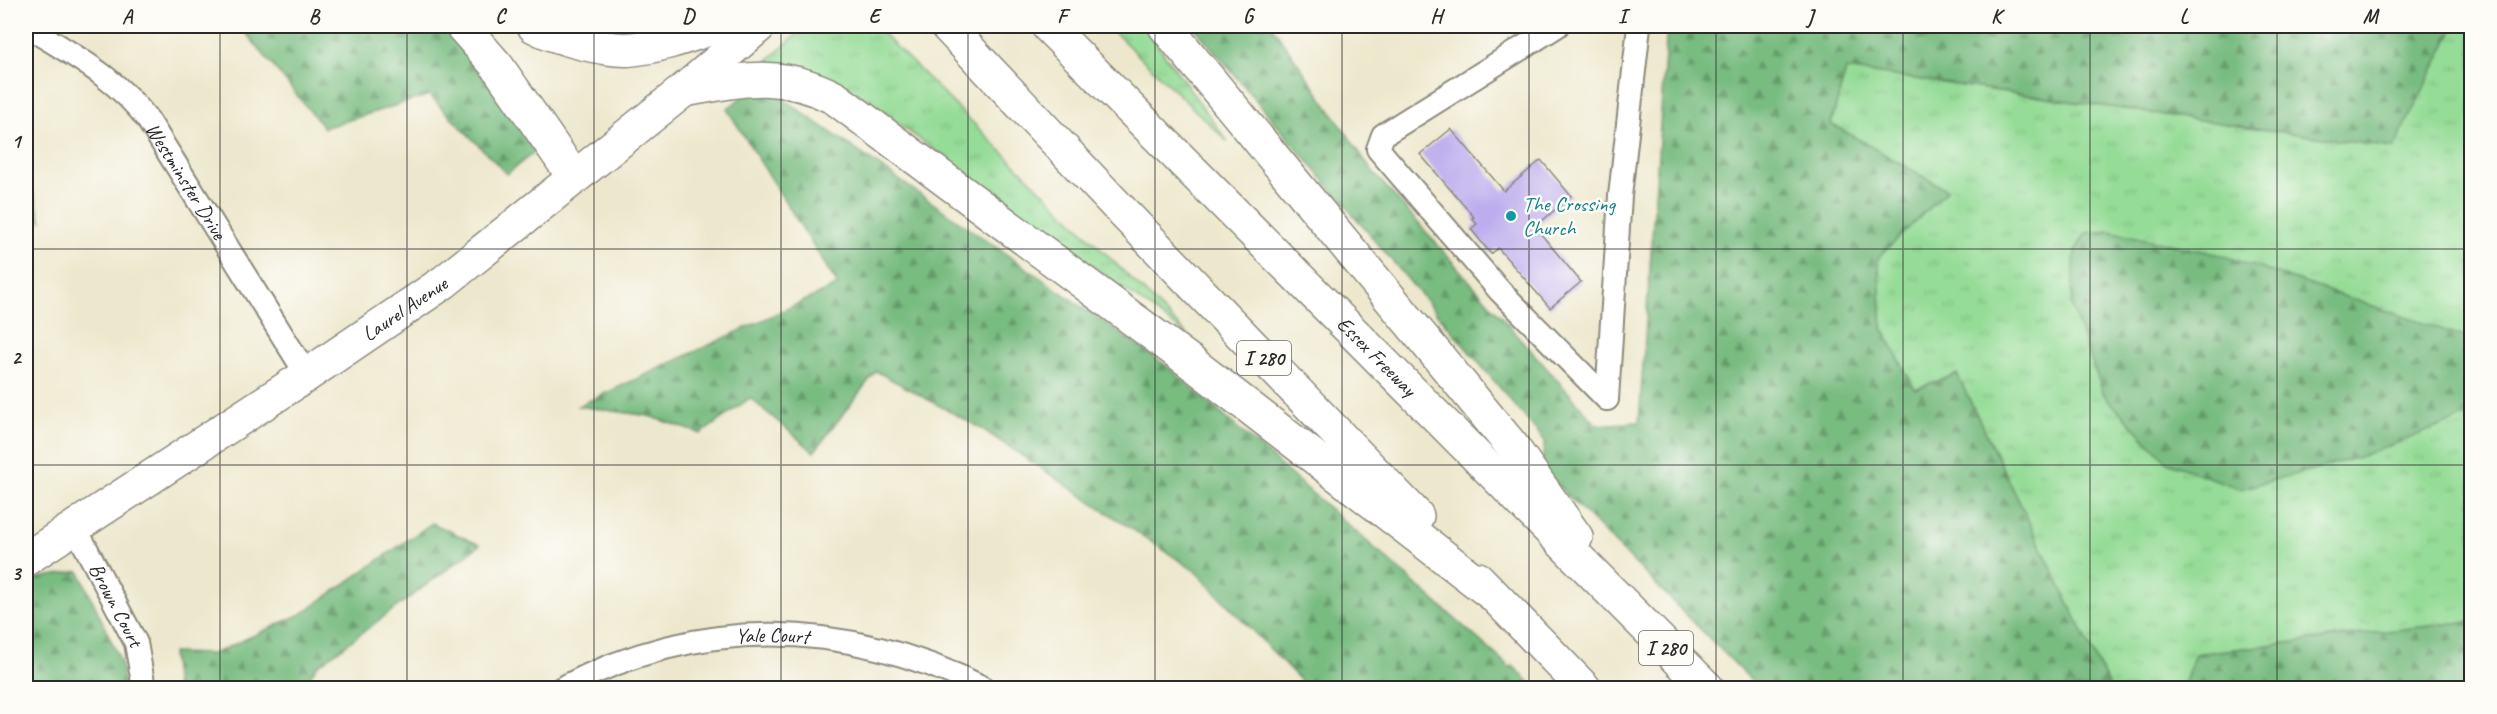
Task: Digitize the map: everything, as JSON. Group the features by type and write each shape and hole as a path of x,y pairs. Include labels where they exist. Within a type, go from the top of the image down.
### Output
{"main road":[{"path":"462,26 497,66 574,177"},
{"path":"534,26 585,44 631,49 686,37 718,26"},
{"name":"Laurel Avenue","path":"26,559 307,375 444,282 684,90 759,26"},
{"path":"937,26 978,58"},
{"name":"I 280","path":"947,26 1118,207 1584,688"},
{"name":"Essex Freeway","path":"1048,26 1624,608 1707,688"},
{"path":"1165,26 1512,446 1624,608"},
{"path":"684,90 751,79 774,79 798,82 835,98 1178,353 1492,594"}],"street":[{"name":"Westminster Drive","path":"27,26 114,82 133,100 148,120 307,375"},
{"path":"1557,26 1383,135 1378,149 1500,291 1606,399 1620,196 1639,26"},
{"name":"Brown Court","path":"75,527 136,643 144,688"},
{"name":"Yale Court","path":"562,688 629,659 674,646 720,638 766,635 813,637 860,644 905,655 949,671 984,688"}],"green space":[{"path":"240,26 444,26 539,148 507,174 429,95 324,128"},
{"path":"806,26 875,26 1191,338 847,86 767,61"},
{"path":"1108,26 1144,26 1228,142"},
{"path":"1193,26 1272,26 1373,172 1597,425 1639,422 1667,26 2455,26 2394,148 1846,69 1831,124 1947,190 1878,258 1882,328 1915,389 1957,374 2110,688 1759,688 1541,469 1545,441"},
{"path":"2455,26 2471,26 2471,621 2195,654 2183,688 2110,688 1957,375 1915,389 1882,328 1878,258 1947,190 1831,124 1846,69 2393,148"},
{"path":"770,90 1167,366 1511,668 1512,665 1535,688 1308,688 1195,571 982,429 876,371 814,452 750,398 701,434 649,416 578,406 838,285 727,109 747,93"},
{"path":"26,171 42,221 26,213"},
{"path":"2108,231 2221,255 2471,339 2471,419 2462,418 2359,457 2241,489 2167,462 2104,395 2071,305 2075,252 2086,233"},
{"path":"432,523 480,545 316,667 303,688 176,688 172,653 213,654 303,613"},
{"path":"79,571 121,662 124,688 26,688 26,580"},
{"path":"2471,621 2471,688 2183,688 2195,654"}],"building":[{"name":"The Crossing Church","path":"1451,129 1504,191 1541,160 1571,196 1535,227 1581,282 1550,308 1498,248 1491,254 1471,229 1477,224 1472,218 1474,217 1420,154"}],"place":[{"name":"The Crossing Church","path":"1511,216"}]}
